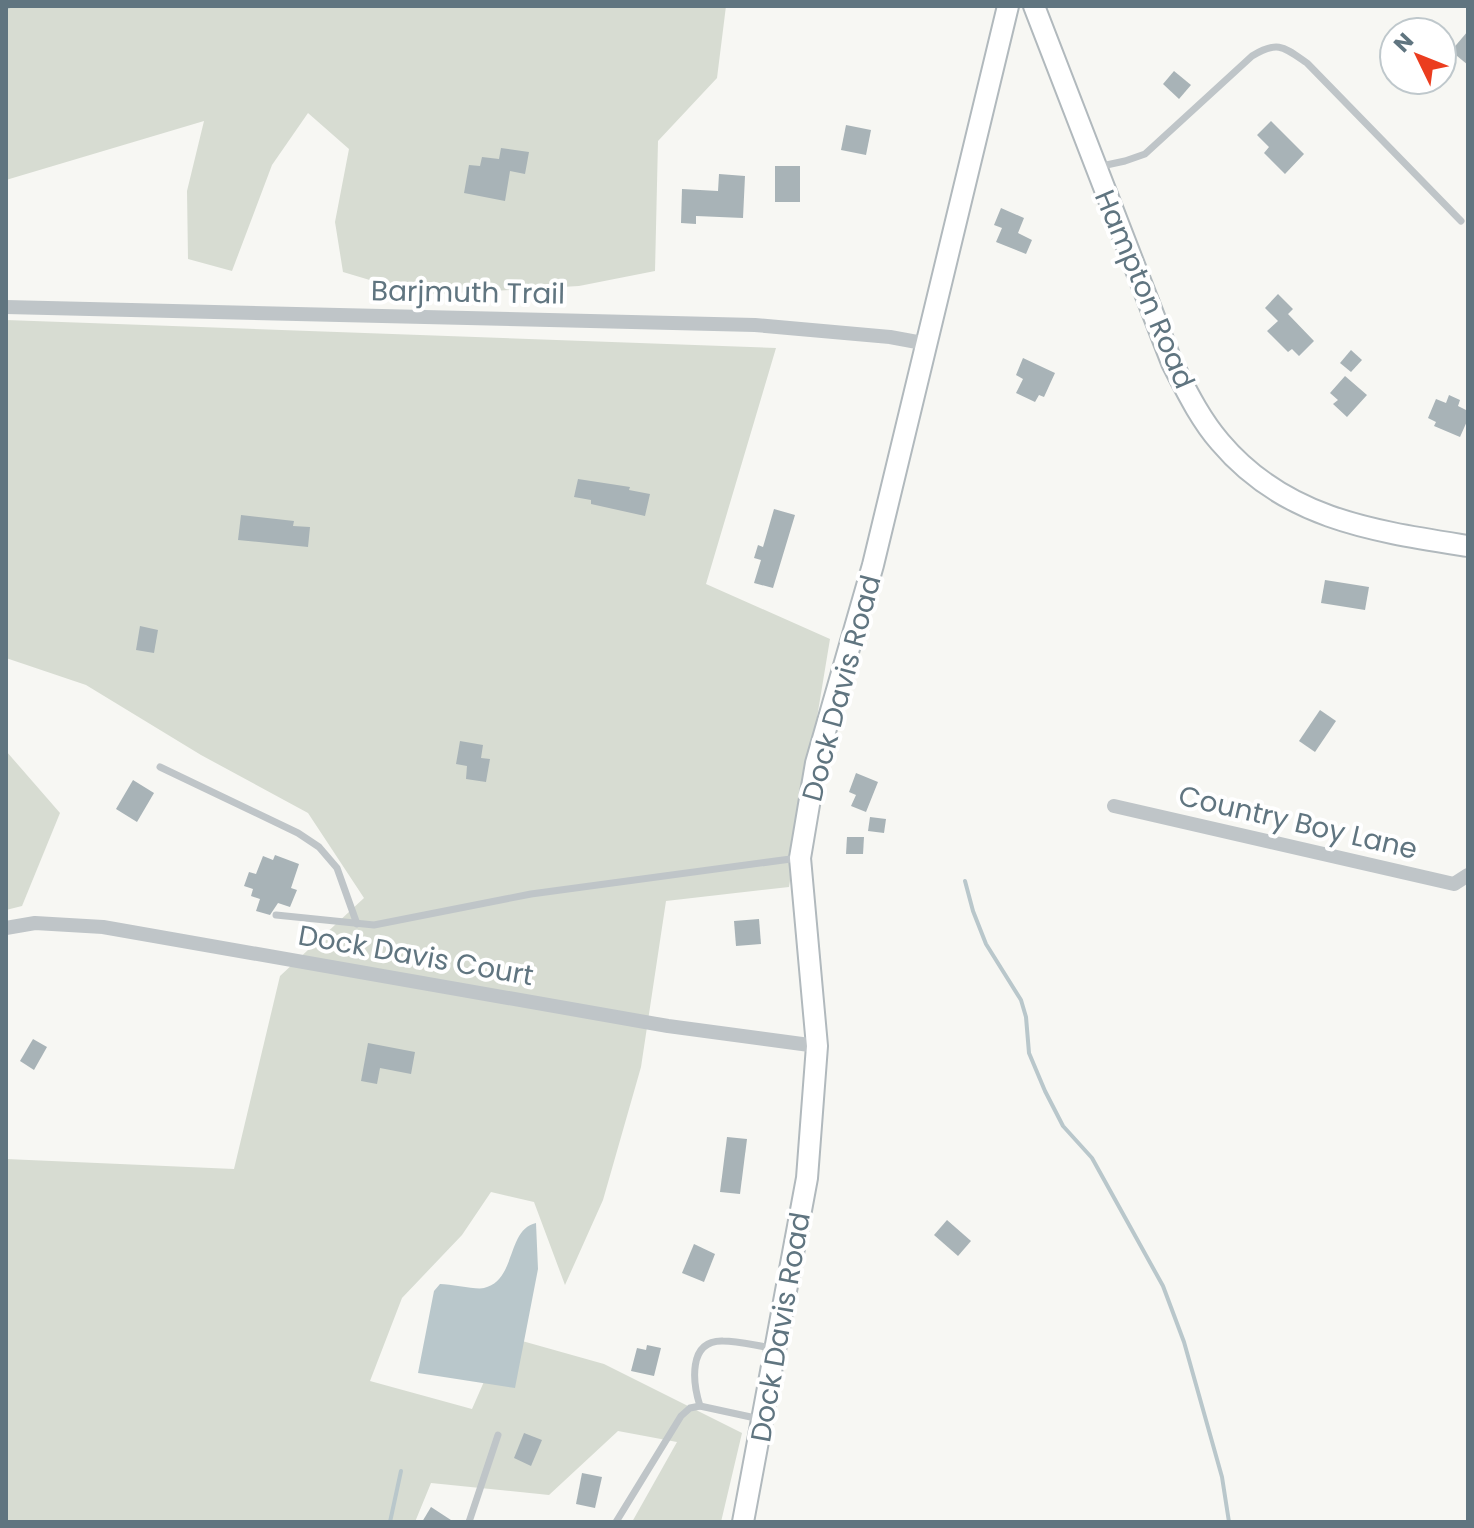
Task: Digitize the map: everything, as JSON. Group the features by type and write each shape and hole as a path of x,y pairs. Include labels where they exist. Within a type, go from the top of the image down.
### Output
{"street":[{"name":"Dock Davis Road","path":"743,1522 807,1178 817,1046 800,858 816,763 873,565 1008,6"},
{"name":"Hampton Road","path":"1034,6 1172,363 1196,408 1218,440 1243,467 1277,494 1319,514 1368,528 1468,546"},
{"name":"Barjmuth Trail","path":"6,307 755,325 890,337 928,344"},
{"name":"Country Boy Lane","path":"1114,806 1454,884 1468,875"},
{"name":"Dock Davis Court","path":"6,928 35,923 103,927 668,1026 817,1046"}],"lane":[{"path":"1095,167 1145,154 1252,56 1268,46 1284,47 1307,63 1461,221"},
{"path":"160,767 298,833 319,847 337,868 357,924"},
{"path":"276,915 374,925 531,894 800,858"},
{"path":"700,1406 693,1370 699,1354 710,1344 721,1340 775,1349"},
{"path":"616,1522 681,1416 690,1408 700,1406 763,1419"},
{"path":"469,1522 498,1435"}],"shaded area":[{"path":"6,6 726,6 717,78 658,141 655,271 579,286 420,295 343,272 335,222 349,149 308,113 272,165 232,271 188,259 187,191 204,121 6,180"},
{"path":"6,320 776,348 706,584 830,639 789,887 666,901 641,1067 603,1200 565,1285 534,1202 491,1192 462,1235 402,1298 370,1381 472,1409 504,1336 604,1364 742,1433 721,1522 632,1522 677,1442 618,1431 549,1495 431,1483 415,1522 6,1522 6,1159 234,1169 280,976 364,898 308,813 201,755 86,685 6,658"},
{"path":"6,751 60,813 22,906 6,910"},
{"path":"536,1223 538,1269 515,1388 418,1373 434,1291 440,1284 484,1288 494,1283 507,1266 520,1235"}],"building":[{"path":"1468,31 1468,65 1458,57 1458,43"},
{"path":"1174,71 1191,85 1179,99 1163,84"},
{"path":"1271,121 1304,154 1285,174 1264,153 1269,147 1257,135"},
{"path":"846,125 871,130 866,155 841,150"},
{"path":"501,148 529,152 525,174 510,171 505,201 464,193 469,165 480,166 482,157 499,159"},
{"path":"775,166 800,166 800,202 775,202"},
{"path":"719,174 745,176 743,218 696,216 696,224 681,223 682,189 718,191"},
{"path":"1001,208 1024,218 1018,233 1032,240 1026,254 996,242 1002,228 994,225"},
{"path":"1278,294 1293,309 1288,314 1314,341 1299,356 1292,349 1288,352 1267,331 1278,321 1265,308"},
{"path":"1351,350 1362,360 1351,372 1340,363"},
{"path":"1023,358 1055,373 1044,397 1039,395 1035,402 1016,393 1023,379 1016,375"},
{"path":"1345,376 1367,395 1347,417 1333,404 1338,400 1330,393"},
{"path":"1449,395 1460,400 1458,406 1468,411 1460,437 1434,426 1436,422 1428,418 1436,399 1446,403"},
{"path":"578,479 630,487 629,490 650,494 645,516 574,497"},
{"path":"774,509 795,515 773,588 754,583 761,560 754,558 758,545 763,547"},
{"path":"241,515 294,521 293,526 310,527 308,547 238,540"},
{"path":"1325,580 1369,587 1365,610 1321,603"},
{"path":"140,626 158,630 154,653 136,650"},
{"path":"1320,710 1336,721 1315,752 1299,741"},
{"path":"460,741 483,745 481,758 490,759 486,782 466,779 467,766 456,764"},
{"path":"856,773 878,782 866,812 851,806 856,795 849,792"},
{"path":"133,780 154,793 137,822 116,809"},
{"path":"870,817 886,819 884,833 868,831"},
{"path":"847,837 864,837 863,854 846,854"},
{"path":"275,855 299,864 291,888 297,890 290,907 278,903 270,915 256,911 260,899 251,896 253,889 244,886 249,872 256,874 263,856 273,860"},
{"path":"759,919 761,944 736,946 734,921"},
{"path":"33,1039 47,1047 34,1070 20,1061"},
{"path":"368,1043 415,1052 411,1074 380,1068 377,1084 361,1081"},
{"path":"727,1137 747,1139 740,1194 720,1192"},
{"path":"947,1220 971,1241 958,1256 934,1235"},
{"path":"694,1244 715,1254 704,1282 682,1273"},
{"path":"647,1345 661,1348 654,1376 631,1371 637,1348 646,1350"},
{"path":"524,1433 542,1440 531,1466 514,1458"},
{"path":"582,1473 602,1477 595,1508 576,1504"},
{"path":"431,1507 454,1522 422,1522"}],"waterway":[{"path":"6,8 10,6"},
{"path":"965,881 986,944 1021,1000 1026,1017 1029,1053 1045,1091 1063,1126 1092,1158 1163,1286 1184,1342 1222,1477 1229,1522"},
{"path":"390,1522 401,1471"}]}
